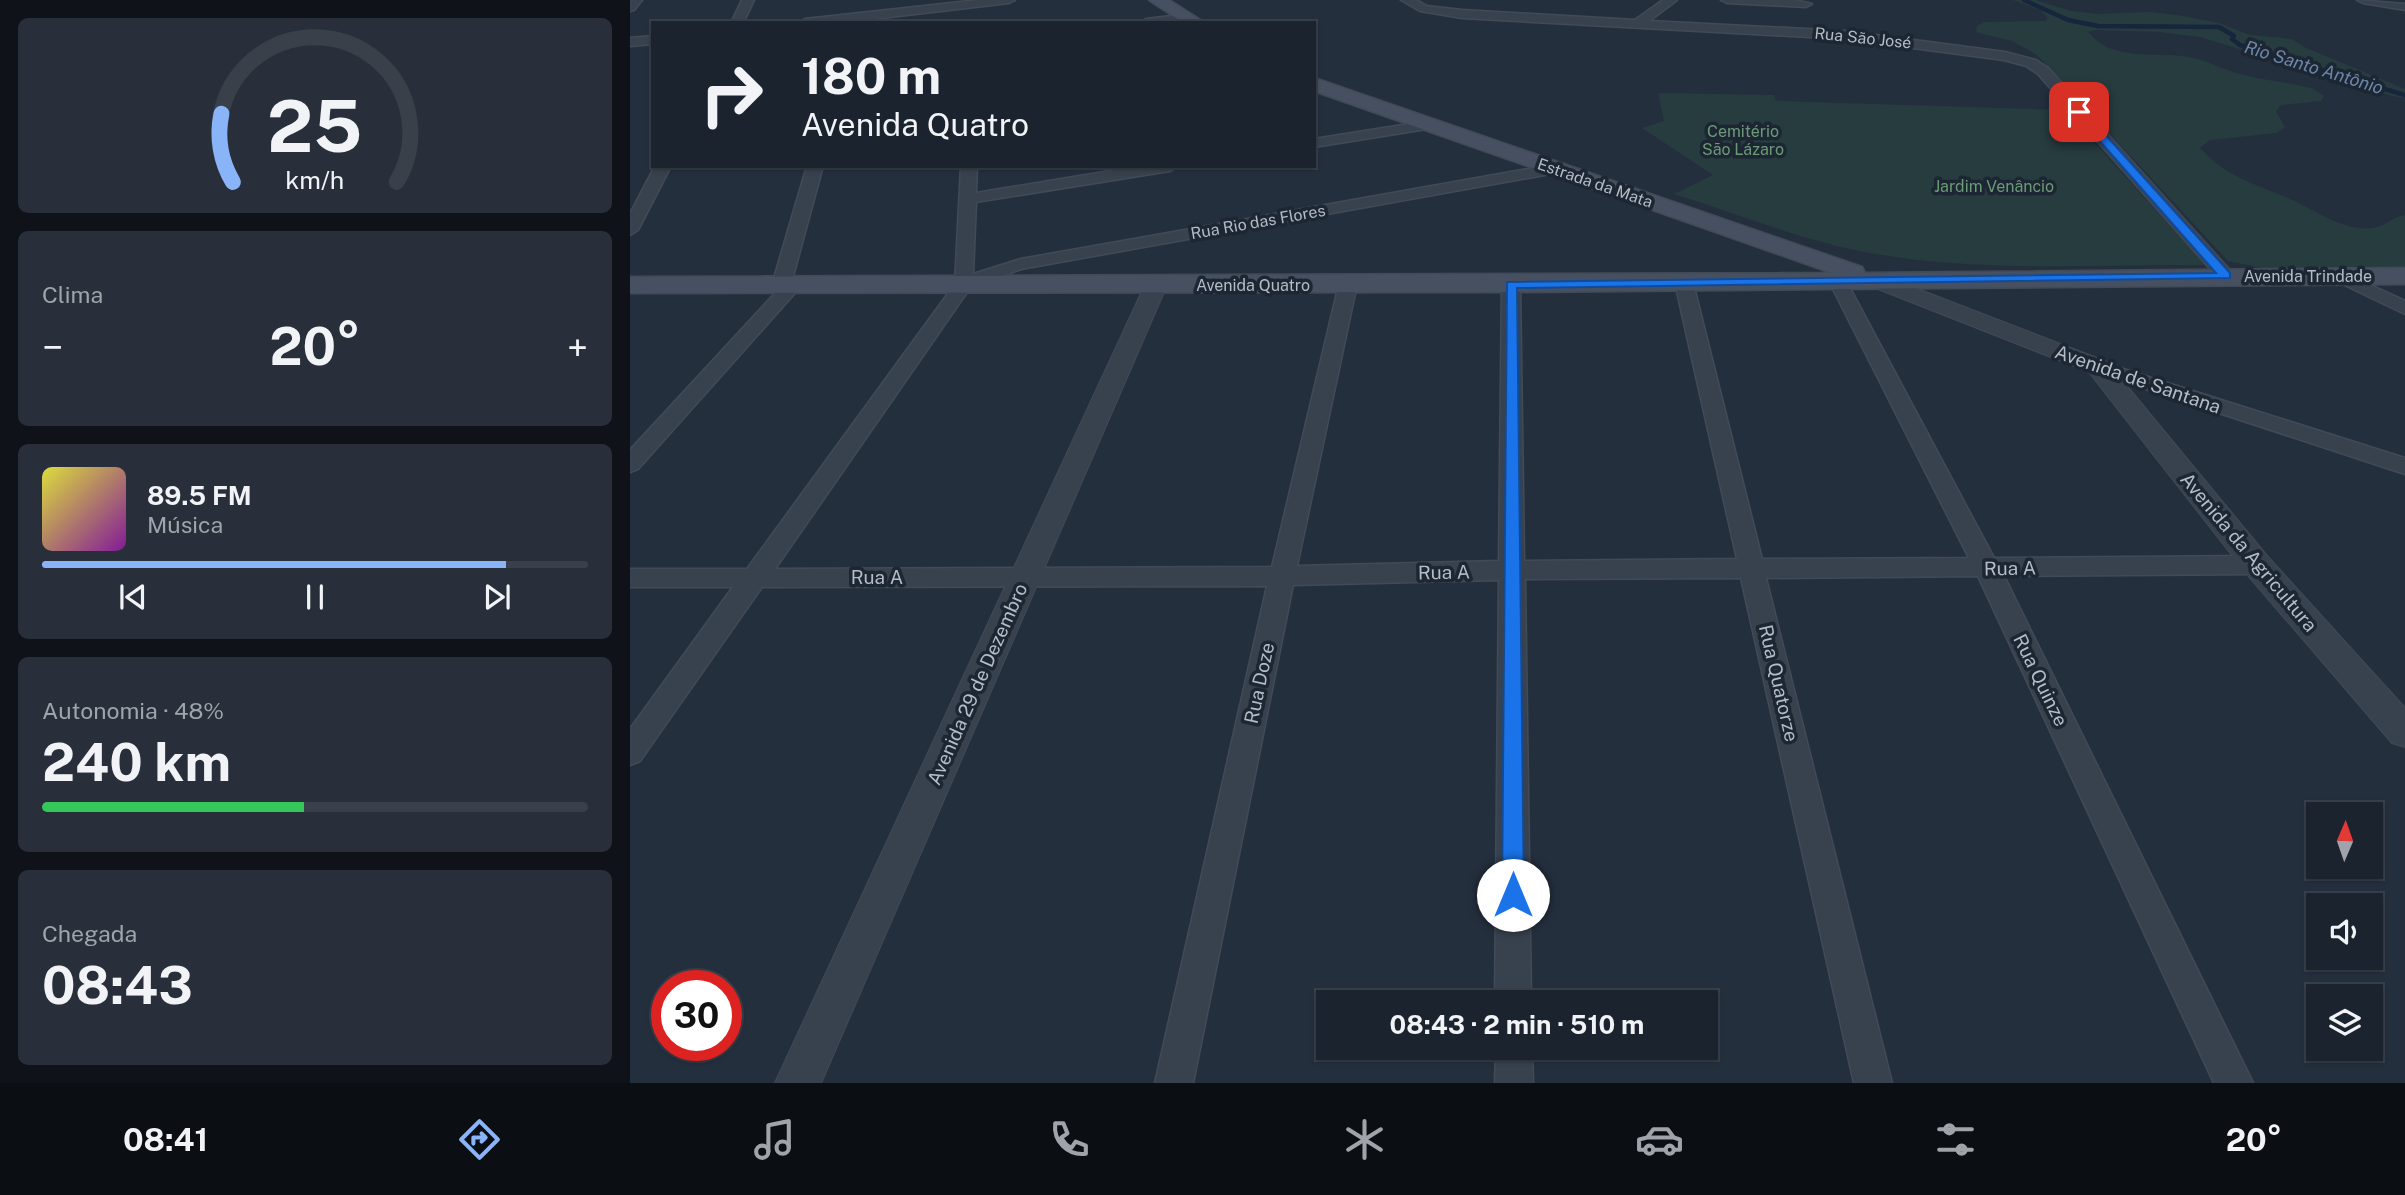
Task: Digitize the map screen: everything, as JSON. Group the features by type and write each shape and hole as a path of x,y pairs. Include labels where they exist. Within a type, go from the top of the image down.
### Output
{"main road":[{"path":"1157,0 1193,20"},
{"name":"Estrada da Mata","path":"1316,85 1876,280"},
{"name":"Avenida Trindade","path":"1876,280 2405,276"},
{"name":"Avenida Quatro","path":"630,285 1511,284 1876,280"}],"street":[{"path":"630,8 636,0"},
{"path":"738,21 748,0"},
{"path":"858,20 863,0"},
{"path":"840,21 1009,0"},
{"name":"Rua São José","path":"1408,0 1424,9 1462,15 1845,35 2005,56 2031,62 2043,71 2226,276"},
{"path":"1635,25 1671,0"},
{"path":"1727,0 1806,4"},
{"path":"2364,0 2405,7"},
{"path":"630,42 651,40"},
{"path":"1316,143 1428,125"},
{"path":"630,230 662,168"},
{"path":"630,464 787,285 815,168"},
{"path":"630,752 964,285 969,168"},
{"path":"967,199 1158,168"},
{"name":"Rua Rio das Flores","path":"964,285 1000,269 1021,264 1556,169"},
{"path":"2342,276 2405,308"},
{"name":"Avenida de Santana","path":"1876,280 2098,368 2405,466"},
{"name":"Rua Quinze","path":"1838,281 1987,568 2234,1083"},
{"name":"Rua Quatorze","path":"1684,283 1873,1083"},
{"name":"Rua Doze","path":"1174,1083 1282,576 1348,284"},
{"path":"1511,284 1513,990"},
{"name":"Avenida 29 de Dezembro","path":"798,1083 1156,285"},
{"name":"Avenida da Agricultura","path":"2098,368 2257,565 2405,732"},
{"name":"Rua A","path":"630,578 1282,576 1512,570 2257,565"},
{"path":"1514,1060 1514,1083"}],"green space":[{"path":"2013,0 2035,0 2071,11 2098,14 2149,12 2177,15 2219,23 2250,35 2292,39 2304,47 2405,89 2405,98 2392,96 2200,37 2159,32 2088,32 2098,42 2122,52 2196,58 2240,74 2314,89 2324,96 2321,101 2281,105 2276,111 2285,127 2277,133 2210,140 2200,148 2232,174 2343,224 2375,228 2405,215 2405,267 2262,268 2228,261 2037,55 2012,41 1976,32 1977,26 1985,22 2045,21 2048,18 2040,10"},
{"name":"Jardim Venâncio","path":"1658,93 1774,95 1776,101 2065,110 2205,265 2020,266 1928,261 1837,246 1796,234 1674,194 1713,175 1642,128 1664,121"}],"waterway":[{"name":"Rio Santo Antônio","path":"2024,0 2068,20 2098,26 2219,27 2234,36 2232,39 2240,45 2405,95"}],"route":[{"path":"1513,895 1511,284 2226,276 2079,112"}],"park label":[{"name":"Cemitério São Lázaro","path":"1743,140"}]}
